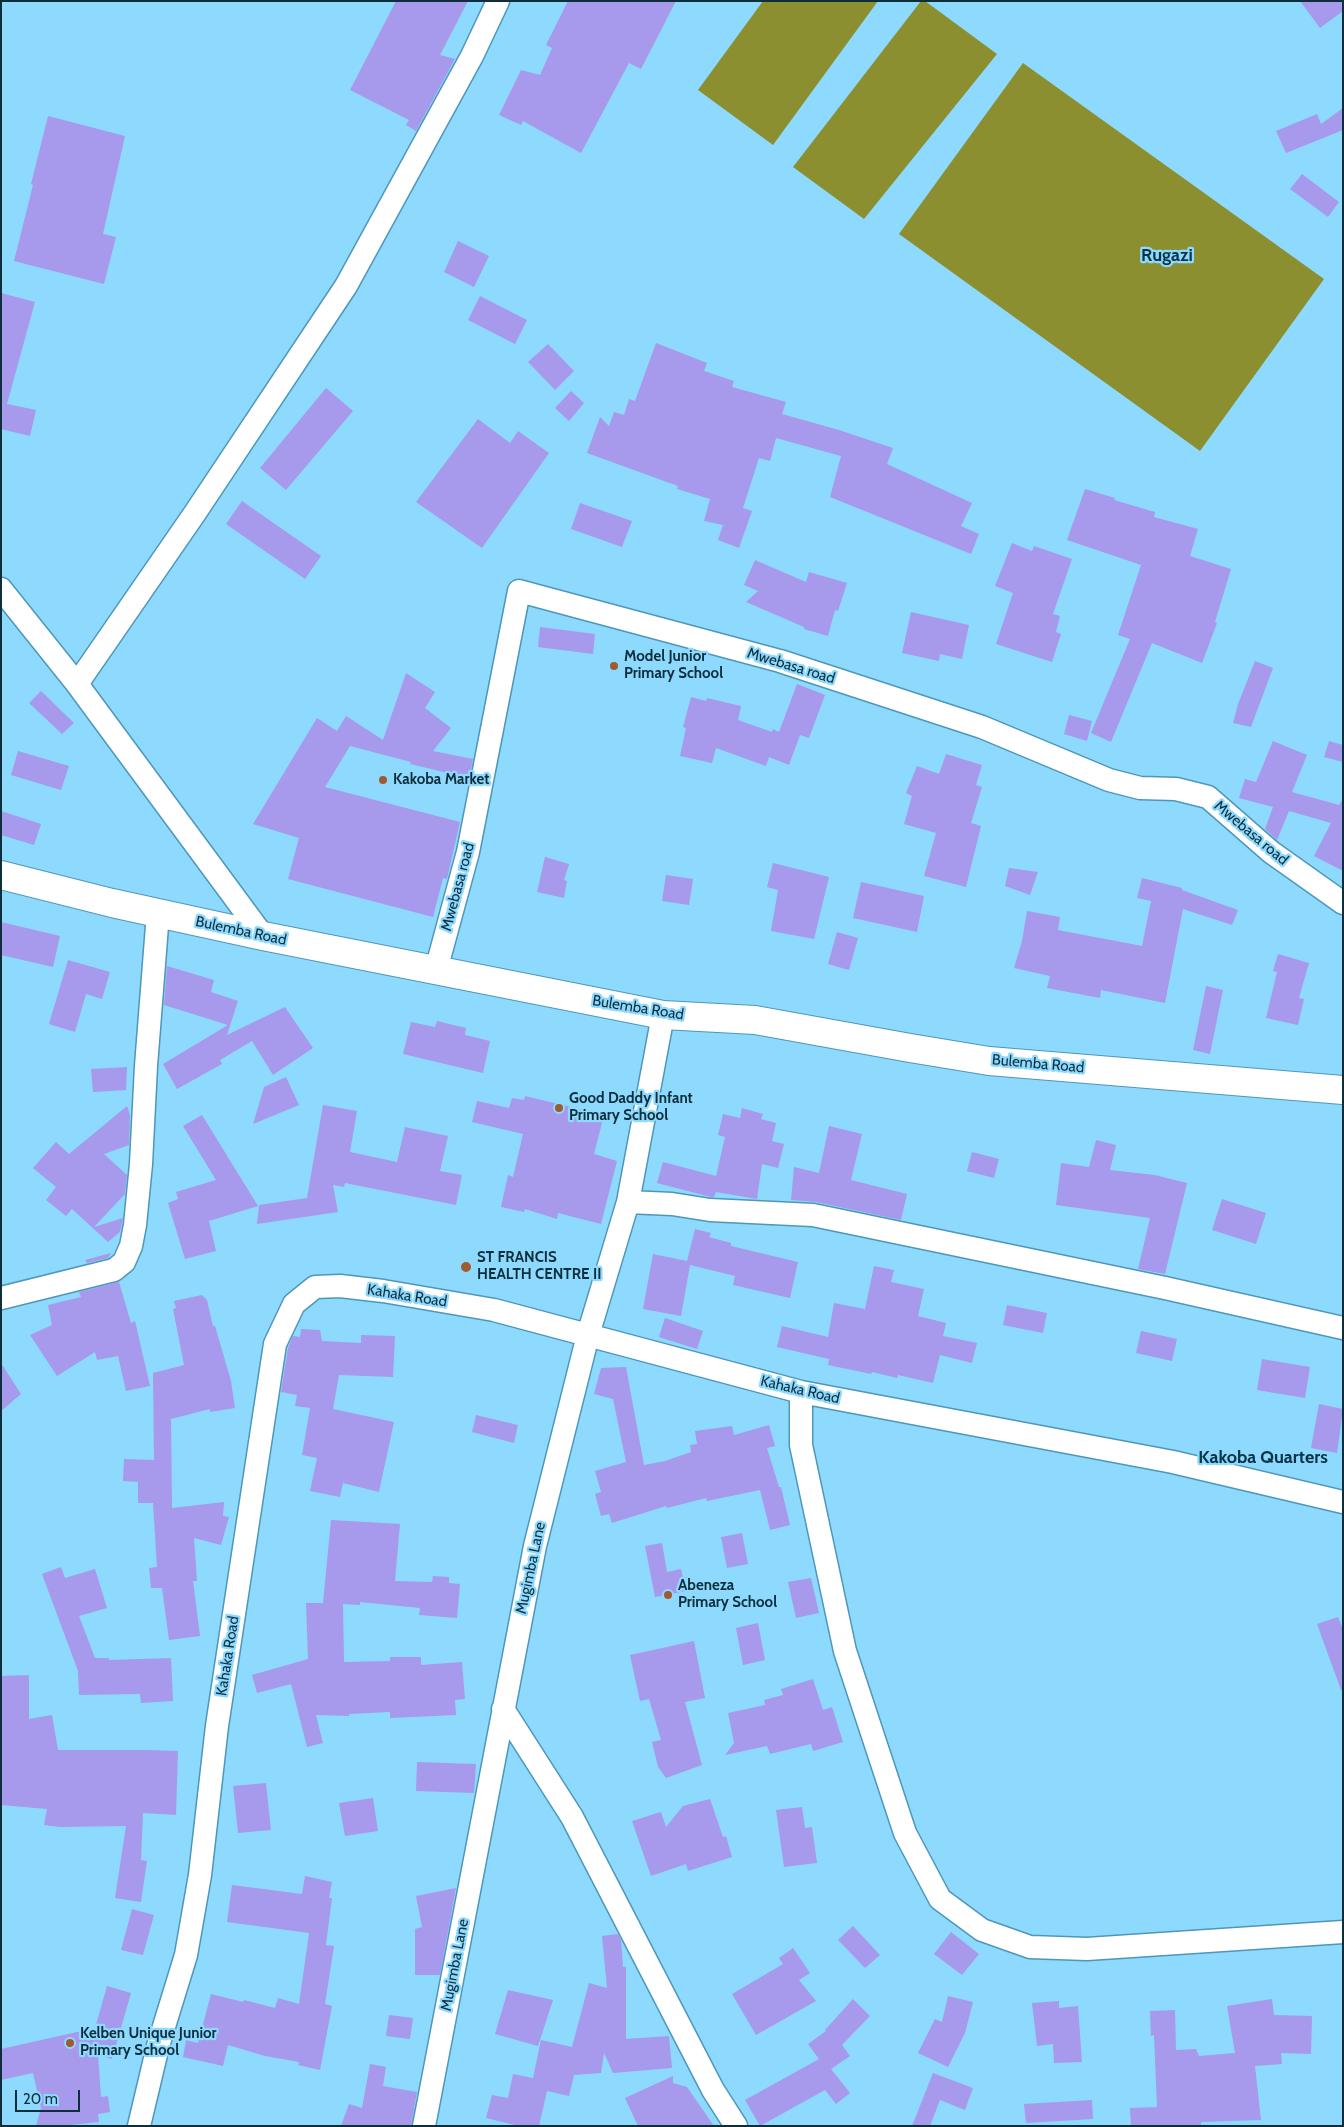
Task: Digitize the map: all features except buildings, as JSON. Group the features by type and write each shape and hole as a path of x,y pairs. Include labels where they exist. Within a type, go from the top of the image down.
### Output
{"main road":[{"name":"Bulemba Road","path":"1,875 112,904 263,936 663,1015 754,1020 989,1061 1343,1090"}],"street":[{"path":"77,684 196,513 346,286 472,56 498,1"},
{"path":"1,589 77,684 263,936"},
{"name":"Mwebasa road","path":"436,970 468,852 519,591 780,661 982,727 1109,780 1140,788 1176,789 1208,797 1272,852 1343,903"},
{"path":"1,1298 114,1270 124,1262 131,1246 136,1224 141,1164 146,1066 158,913"},
{"name":"Mugimba Lane","path":"424,2126 535,1546 588,1335 628,1202 663,1015"},
{"path":"628,1202 672,1204 710,1210 813,1215 1164,1288 1343,1328"},
{"name":"Kahaka Road","path":"139,2126 158,2046 186,1955 200,1875 218,1726 275,1344 294,1304 315,1286 340,1286 494,1310 801,1392 1173,1462 1343,1502"},
{"path":"801,1392 801,1445 846,1651 904,1833 940,1899 982,1930 1030,1947 1086,1949 1343,1932"},
{"path":"503,1710 572,1817 713,2090 736,2126"}],"shaded area":[{"path":"763,1 878,1 773,145 698,90"},
{"path":"921,1 925,1 997,54 864,219 793,167"},
{"path":"1023,63 1324,279 1200,451 899,234"}],"place":[{"name":"Model Junior Primary School","path":"614,666"},
{"name":"Kakoba Market","path":"383,780"},
{"name":"Good Daddy Infant Primary School","path":"559,1108"},
{"name":"ST FRANCIS HEALTH CENTRE II","path":"466,1267"},
{"name":"Abeneza Primary School","path":"668,1595"},
{"name":"Kelben Unique Junior Primary School","path":"70,2043"}],"district":[{"name":"Rugazi","path":"1167,256"},
{"name":"Kakoba Quarters","path":"1263,1458"}]}
